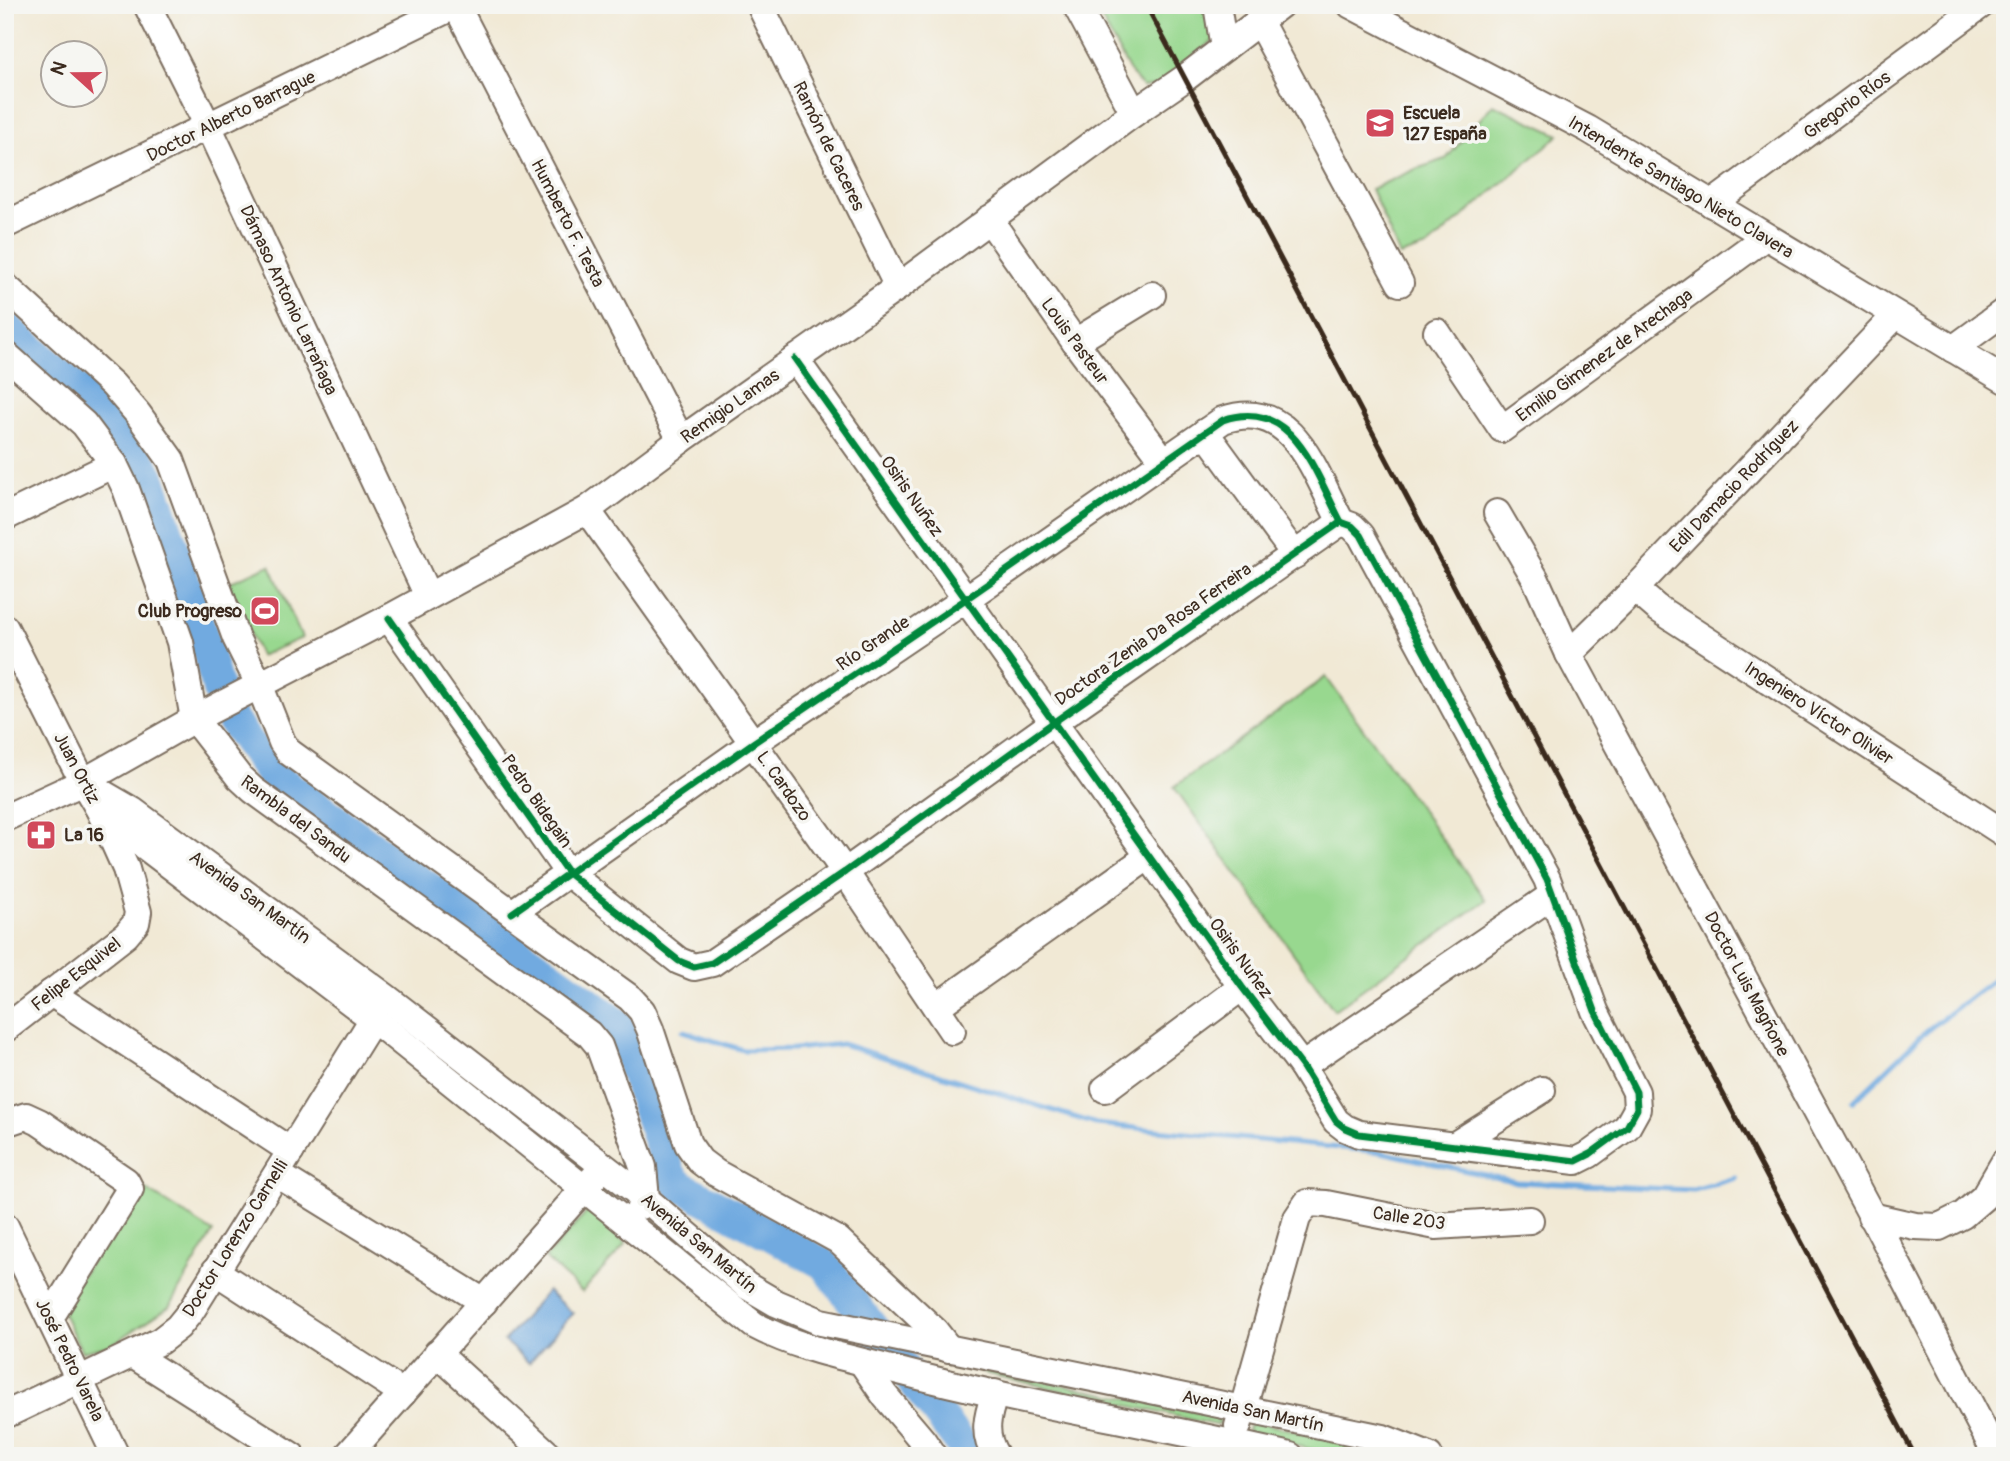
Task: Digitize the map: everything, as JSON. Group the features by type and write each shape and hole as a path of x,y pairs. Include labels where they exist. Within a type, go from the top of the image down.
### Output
{"street":[{"name":"Dámaso Antonio Larrañaga","path":"147,5 209,128 428,596"},
{"name":"Doctor Alberto Barrague","path":"5,225 209,128 456,5"},
{"name":"Humberto F. Testa","path":"456,5 681,440"},
{"name":"Ramón de Caceres","path":"760,5 898,287"},
{"path":"1076,5 1134,113"},
{"path":"1217,5 1224,48"},
{"name":"Intendente Santiago Nieto Clavera","path":"1351,5 1588,130 2005,380"},
{"name":"Gregorio Ríos","path":"1712,204 1981,5"},
{"name":"Remigio Lamas","path":"5,818 83,782 254,687 389,618 587,510 681,440 898,287 1270,13"},
{"path":"1270,13 1400,283"},
{"name":"Louis Pasteur","path":"989,219 1075,342 1164,461"},
{"name":"Emilio Gimenez de Arechaga","path":"1437,332 1502,429 1765,237"},
{"path":"5,286 113,385 159,441 171,460 254,687 289,752 630,998 642,1011 650,1029 688,1144 700,1161 716,1174 838,1240 936,1331 943,1348"},
{"path":"1075,342 1152,295"},
{"path":"1953,349 2005,311"},
{"name":"Edil Damacio Rodríguez","path":"1569,654 1635,589 1896,315"},
{"name":"Rambla del Sandu","path":"5,354 84,424 114,464 126,489 180,642 199,717 239,776 253,790 589,1034 599,1046 643,1167 646,1199"},
{"name":"Osiris Nuñez","path":"795,359 1242,987 1302,1066 1336,1121 1359,1134 1576,1161 1627,1127 1637,1109 1636,1092 1595,1011 1547,879 1361,535 1352,526 1341,522"},
{"name":"Río Grande","path":"512,913 753,743 1223,420 1239,414 1257,415 1277,421 1290,432 1341,522"},
{"path":"1205,432 1296,555"},
{"path":"5,517 114,464"},
{"name":"L. Cardozo","path":"587,510 845,872 952,1031"},
{"name":"Doctor Luis Magñone","path":"1497,513 1535,578 1569,654 1997,1456"},
{"name":"Doctora Zenia Da Rosa Ferreira","path":"694,967 712,962 845,872 1341,522"},
{"name":"Ingeniero Víctor Olivier","path":"1635,589 1657,608 2005,834"},
{"name":"Pedro Bidegain","path":"389,618 568,873 679,961 694,967"},
{"name":"Juan Ortiz","path":"5,628 99,809 126,869 138,912"},
{"name":"Avenida San Martín","path":"83,782 133,811 365,981 646,1199 747,1286 776,1303 821,1322 867,1333 1382,1438 1429,1456"},
{"name":"Avenida San Martín","path":"99,809 373,1019 754,1325 794,1344 947,1384 1290,1456"},
{"path":"936,1007 1149,856"},
{"path":"1302,1066 1551,896"},
{"name":"Felipe Esquivel","path":"5,1030 126,935 136,923 138,912"},
{"path":"1105,1089 1242,987"},
{"path":"51,993 290,1151"},
{"name":"Doctor Lorenzo Carnelli","path":"5,1415 160,1341 178,1327 373,1019"},
{"path":"1455,1145 1542,1090"},
{"path":"5,1123 26,1116 38,1122 126,1181 131,1189 50,1318"},
{"path":"1871,1216 1916,1226 1939,1227 1963,1216 1984,1196 2005,1161"},
{"path":"347,1456 604,1166"},
{"path":"276,1174 484,1302"},
{"path":"627,1221 646,1199"},
{"name":"Calle 203","path":"1241,1409 1297,1218 1307,1203 1326,1204 1436,1226 1530,1220"},
{"name":"José Pedro Varela","path":"5,1226 116,1456"},
{"path":"215,1272 403,1392"},
{"path":"438,1353 550,1456"},
{"path":"133,1354 292,1456"},
{"path":"875,1366 885,1396 933,1456"},
{"path":"995,1394 986,1430 988,1443 996,1456"},
{"path":"1234,1443 1241,1409"}],"green space":[{"path":"1094,5 1207,5 1214,40 1158,85 1142,87 1129,70"},
{"path":"1493,104 1559,135 1427,247 1400,256 1371,189 1446,159"},
{"name":"Club Progreso","path":"270,565 302,638 260,656 228,583"},
{"path":"1326,677 1486,900 1334,1010 1174,787"},
{"path":"142,1187 213,1232 169,1307 111,1345 82,1352 60,1307"},
{"path":"589,1210 626,1244 582,1292 545,1258"},
{"path":"960,1364 1220,1417 1220,1423 1215,1425 983,1373"},
{"path":"1253,1421 1402,1456 1340,1456 1251,1435 1247,1430"}],"water":[{"path":"547,1291 573,1313 529,1363 504,1341"}],"waterway":[{"path":"5,326 96,406 136,455 149,477 206,645 218,690 232,720 269,772 618,1024 671,1176 679,1185 824,1264 970,1456"},
{"path":"1854,1101 1926,1031 2005,971"},
{"path":"683,1031 743,1050 842,1044 1096,1124 1381,1152 1517,1182 1693,1190 1736,1178"}],"railway":[{"path":"1146,5 1915,1456"}],"cycle path":[{"path":"795,359 1242,987 1302,1066 1336,1121 1359,1134 1576,1161 1627,1127 1637,1109 1636,1092 1595,1011 1547,879 1361,535 1352,526 1341,522"},
{"path":"389,618 568,873 679,961 694,967 712,963 845,872 1341,522 1311,462 1284,429 1267,419 1247,415 1223,420 753,743 512,913"}],"place":[{"name":"Escuela 127 España","path":"1380,123"},
{"name":"Club Progreso","path":"265,611"},
{"name":"La 16","path":"41,835"}]}
